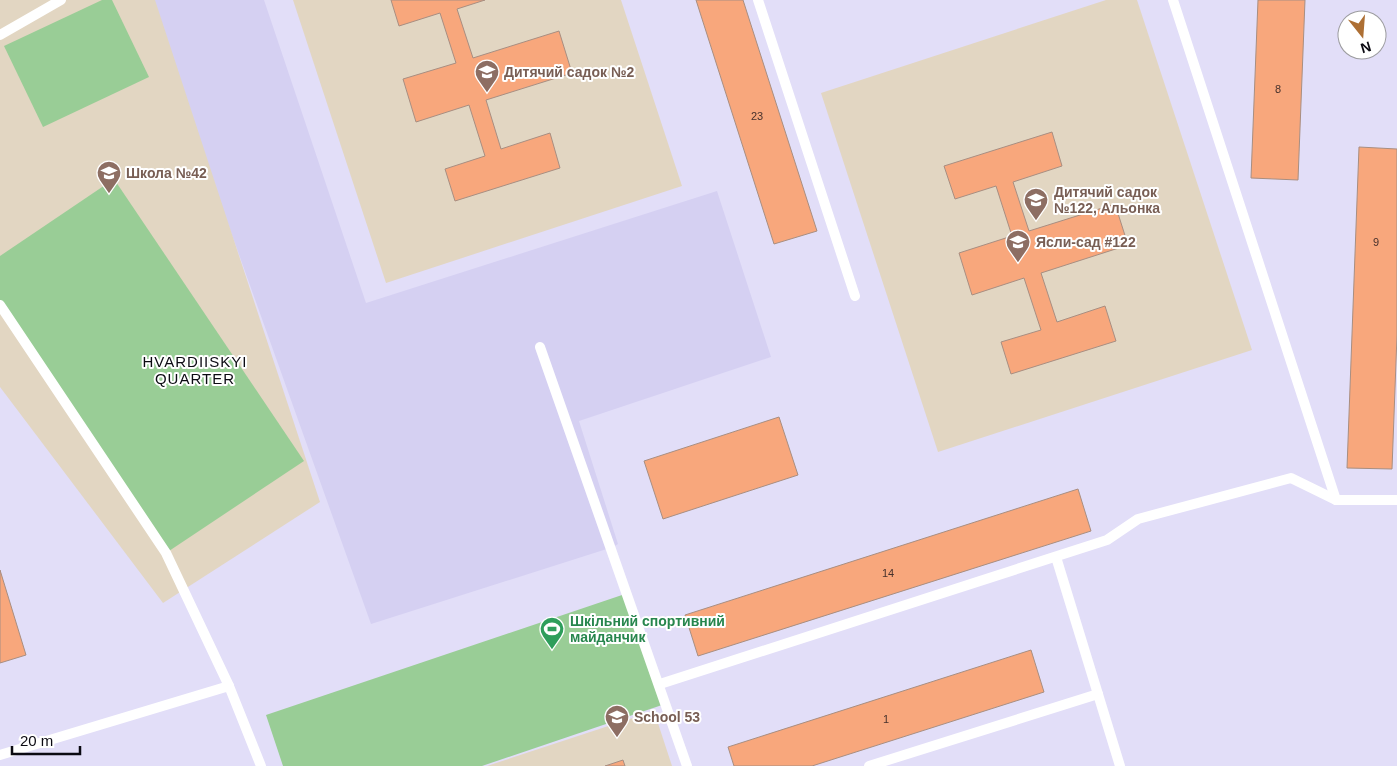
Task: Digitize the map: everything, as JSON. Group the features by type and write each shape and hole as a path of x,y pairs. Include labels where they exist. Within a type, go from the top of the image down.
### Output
{"lane":[{"path":"0,35 61,0"},
{"path":"758,0 855,296"},
{"path":"1173,0 1336,500"},
{"path":"0,305 166,553 229,686 261,766"},
{"path":"540,347 688,766"},
{"path":"660,684 1107,540 1138,519 1291,478 1336,500 1397,500"},
{"path":"1056,557 1120,766"},
{"path":"0,755 229,686"},
{"path":"869,766 1098,694"}],"shaded area":[{"name":"Школа №42","path":"0,0 155,0 320,502 163,603 0,387"},
{"path":"148,0 264,0 366,303 717,191 771,357 579,421 618,544 371,624"},
{"name":"Дитячий садок №2","path":"293,0 621,0 682,186 386,283"},
{"name":"Дитячий садок №122, Альонка","path":"1106,0 1137,0 1252,350 938,452 821,93"},
{"name":"School 53","path":"654,711 672,766 487,766"}],"green space":[{"path":"102,0 112,0 149,77 43,127 4,46"},
{"path":"114,179 304,461 166,553 0,305 0,256"},
{"name":"Шкільний спортивний майданчик","path":"625,594 662,705 482,766 283,766 266,715"}],"building":[{"path":"391,0 485,0 457,9 473,58 559,31 572,73 486,100 501,149 550,133 560,168 455,201 445,169 485,156 469,105 416,122 403,79 456,63 440,13 399,26"},
{"path":"696,0 743,0 817,231 774,244"},
{"path":"1258,0 1305,0 1298,180 1251,178"},
{"name":"Ясли-сад #122","path":"1052,132 1062,166 1013,182 1029,231 1115,204 1128,245 1041,273 1057,322 1105,306 1116,341 1011,374 1001,342 1041,330 1024,278 972,295 959,253 1012,236 996,186 955,199 944,166"},
{"path":"1359,147 1397,149 1397,335 1392,469 1347,468"},
{"path":"779,417 798,475 663,519 644,461"},
{"path":"1078,489 1091,531 698,656 685,615"},
{"path":"0,570 26,655 0,663"},
{"path":"1031,650 1044,692 812,766 734,766 728,747"},
{"path":"623,760 625,766 605,766"}],"place":[{"name":"Дитячий садок №2","path":"487,93"},
{"name":"Школа №42","path":"109,194"},
{"name":"Дитячий садок №122, Альонка","path":"1036,221"},
{"name":"Ясли-сад #122","path":"1018,263"},
{"name":"Шкільний спортивний майданчик","path":"552,650"},
{"name":"School 53","path":"617,738"}],"district":[{"name":"HVARDIISKYI QUARTER","path":"195,370"}]}
